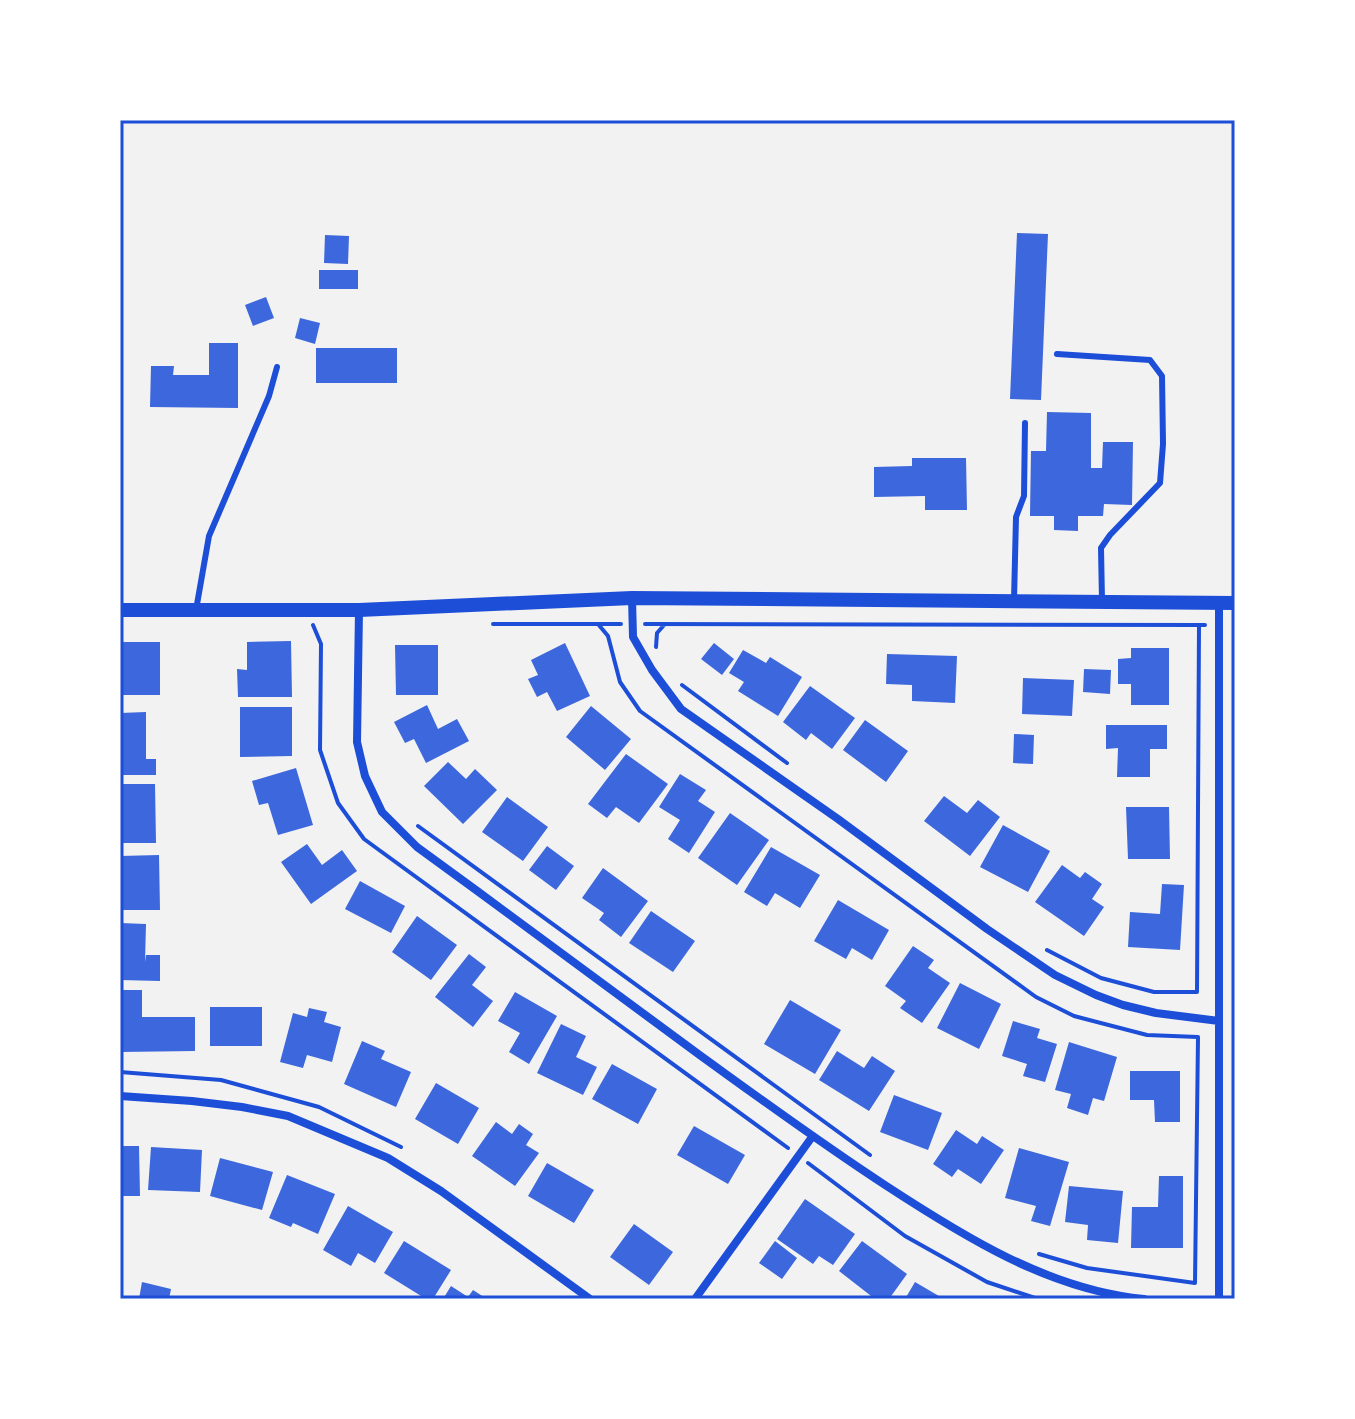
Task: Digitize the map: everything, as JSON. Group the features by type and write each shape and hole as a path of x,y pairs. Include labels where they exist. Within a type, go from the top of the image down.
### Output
{"street":[{"path":"120,610 359,610 632,598 1235,603"},
{"path":"632,598 633,637 652,670 681,709 1055,975 1123,1005 1156,1013 1219,1021"},
{"path":"1219,603 1219,1299"},
{"path":"359,610 357,742 365,776 382,812 417,847 812,1137 945,1224 1045,1275 1144,1299"},
{"path":"120,1096 192,1101 288,1116 388,1158 441,1191 590,1299"},
{"path":"695,1299 812,1137"}],"lane":[{"path":"1057,354 1150,360 1162,376 1160,483 1101,548 1102,601"},
{"path":"196,610 209,536 269,396 277,367"},
{"path":"1014,600 1016,517 1024,496 1025,423"}],"path":[{"path":"487,624 1218,625"},
{"path":"598,624 608,636 620,682 640,711 1036,997 1074,1016 1147,1035 1198,1037 1195,1283 1087,1268 1031,1252"},
{"path":"656,652 657,633 665,624"},
{"path":"1046,949 1101,978 1154,992 1197,992 1199,625"},
{"path":"677,681 790,766"},
{"path":"409,819 870,1156"},
{"path":"798,1155 905,1236 987,1282 1038,1299"}],"building":[{"path":"1017,233 1048,234 1041,400 1010,399"},
{"path":"325,235 349,236 348,264 324,263"},
{"path":"319,270 358,270 358,289 319,289"},
{"path":"266,297 274,318 253,326 245,305"},
{"path":"300,318 320,323 315,344 295,338"},
{"path":"209,343 238,343 238,408 150,407 151,366 174,366 173,375 209,375"},
{"path":"316,348 397,348 397,383 316,383"},
{"path":"1047,412 1091,413 1091,468 1102,468 1103,442 1133,442 1132,505 1104,504 1103,516 1078,516 1078,531 1054,530 1054,516 1030,516 1031,451 1046,451"},
{"path":"912,458 966,458 967,510 925,510 925,496 874,497 874,467 912,466"},
{"path":"291,641 292,697 238,697 237,669 247,670 247,642"},
{"path":"120,642 160,642 160,695 120,695"},
{"path":"565,643 590,696 557,711 547,692 537,697 528,679 538,675 531,660"},
{"path":"714,643 734,659 722,675 701,659"},
{"path":"395,645 438,645 438,695 396,695"},
{"path":"1131,648 1169,648 1169,705 1131,705 1131,684 1118,684 1118,659 1131,658"},
{"path":"743,650 766,663 770,657 802,677 778,716 738,691 744,682 729,673"},
{"path":"887,654 957,656 955,703 912,701 912,685 886,684"},
{"path":"1084,669 1111,670 1110,694 1083,692"},
{"path":"1023,678 1074,680 1072,716 1022,714"},
{"path":"810,686 855,718 832,749 811,733 806,740 783,722"},
{"path":"427,705 438,729 457,719 469,741 426,763 414,739 405,743 394,722"},
{"path":"591,706 631,739 605,770 566,737"},
{"path":"240,707 292,707 292,756 240,757"},
{"path":"146,712 146,759 156,759 156,775 120,775 120,713"},
{"path":"865,720 908,751 886,782 843,750"},
{"path":"1106,725 1167,725 1167,749 1150,749 1150,777 1117,777 1118,748 1106,749"},
{"path":"1014,734 1034,735 1033,764 1013,763"},
{"path":"626,754 668,784 639,823 616,807 607,818 588,804"},
{"path":"448,762 466,779 475,769 497,790 463,824 424,786"},
{"path":"296,768 313,825 278,835 268,803 259,805 252,781"},
{"path":"680,774 706,790 698,801 715,812 689,853 668,839 680,820 659,807"},
{"path":"120,784 155,784 156,843 120,843"},
{"path":"944,796 967,813 978,800 1000,817 970,856 924,821"},
{"path":"507,797 548,827 523,861 482,832"},
{"path":"1126,807 1169,807 1170,859 1128,859"},
{"path":"730,813 769,840 737,885 698,858"},
{"path":"1003,825 1050,851 1028,892 980,867"},
{"path":"307,844 322,865 342,850 357,871 311,904 281,862"},
{"path":"547,846 574,866 556,890 529,870"},
{"path":"771,847 820,875 800,908 775,893 767,906 744,892"},
{"path":"159,855 160,910 120,910 120,856"},
{"path":"1062,865 1080,878 1085,872 1102,884 1092,899 1104,907 1084,936 1035,902"},
{"path":"603,868 648,901 621,937 599,920 604,913 582,898"},
{"path":"360,881 405,906 391,933 345,909"},
{"path":"1162,884 1184,885 1180,950 1128,947 1130,912 1160,914"},
{"path":"838,900 889,930 872,960 852,948 846,959 814,941"},
{"path":"651,911 695,941 673,972 629,943"},
{"path":"417,916 457,945 431,980 392,952"},
{"path":"120,923 146,924 145,962 146,955 160,955 160,981 120,980"},
{"path":"913,946 934,960 928,968 950,983 922,1023 900,1008 906,1001 885,986"},
{"path":"469,954 486,967 472,985 493,1001 473,1027 435,997"},
{"path":"960,983 1001,1004 979,1049 937,1028"},
{"path":"120,990 142,990 142,1017 195,1017 195,1051 120,1052"},
{"path":"515,992 557,1016 529,1064 509,1052 520,1033 498,1021"},
{"path":"790,1000 841,1030 815,1074 764,1044"},
{"path":"210,1007 262,1007 262,1046 210,1046"},
{"path":"309,1008 327,1012 324,1022 341,1027 332,1062 307,1055 303,1068 280,1062 293,1013 307,1017"},
{"path":"1013,1021 1040,1029 1037,1038 1057,1044 1045,1082 1023,1076 1027,1064 1002,1056"},
{"path":"561,1024 586,1036 576,1057 597,1067 583,1095 537,1073"},
{"path":"362,1041 385,1051 381,1059 411,1072 396,1107 344,1084"},
{"path":"1069,1042 1117,1057 1104,1101 1093,1098 1088,1115 1067,1108 1071,1094 1055,1090"},
{"path":"837,1051 864,1068 872,1056 895,1071 869,1111 819,1080"},
{"path":"612,1064 657,1089 638,1124 592,1099"},
{"path":"1130,1071 1180,1071 1180,1122 1155,1122 1154,1100 1130,1100"},
{"path":"436,1083 479,1108 458,1144 415,1119"},
{"path":"894,1095 942,1113 928,1150 880,1132"},
{"path":"496,1122 512,1134 519,1124 533,1134 526,1145 539,1153 515,1186 472,1156"},
{"path":"694,1126 745,1155 728,1184 677,1155"},
{"path":"956,1130 977,1144 982,1136 1004,1150 981,1184 958,1169 952,1177 933,1164"},
{"path":"120,1146 139,1146 140,1196 120,1196"},
{"path":"151,1147 202,1150 200,1192 148,1190"},
{"path":"1019,1148 1069,1162 1050,1226 1031,1221 1036,1206 1005,1198"},
{"path":"220,1158 273,1172 262,1210 210,1196"},
{"path":"547,1163 594,1190 574,1223 528,1196"},
{"path":"287,1175 335,1194 318,1234 293,1223 291,1227 269,1218"},
{"path":"1159,1176 1183,1176 1183,1248 1131,1248 1132,1207 1158,1207"},
{"path":"1069,1186 1123,1191 1118,1243 1087,1240 1088,1225 1065,1222"},
{"path":"805,1199 855,1234 833,1265 819,1256 813,1264 777,1239"},
{"path":"348,1206 393,1232 375,1263 358,1253 351,1266 323,1250"},
{"path":"634,1224 673,1252 649,1285 610,1257"},
{"path":"404,1241 451,1270 433,1299 426,1299 384,1273"},
{"path":"775,1241 797,1258 782,1279 759,1263"},
{"path":"862,1241 907,1274 889,1299 875,1299 839,1271"},
{"path":"142,1282 171,1289 169,1299 139,1299"},
{"path":"915,1282 944,1299 905,1299"},
{"path":"451,1286 468,1297 473,1290 487,1299 443,1299"}]}
